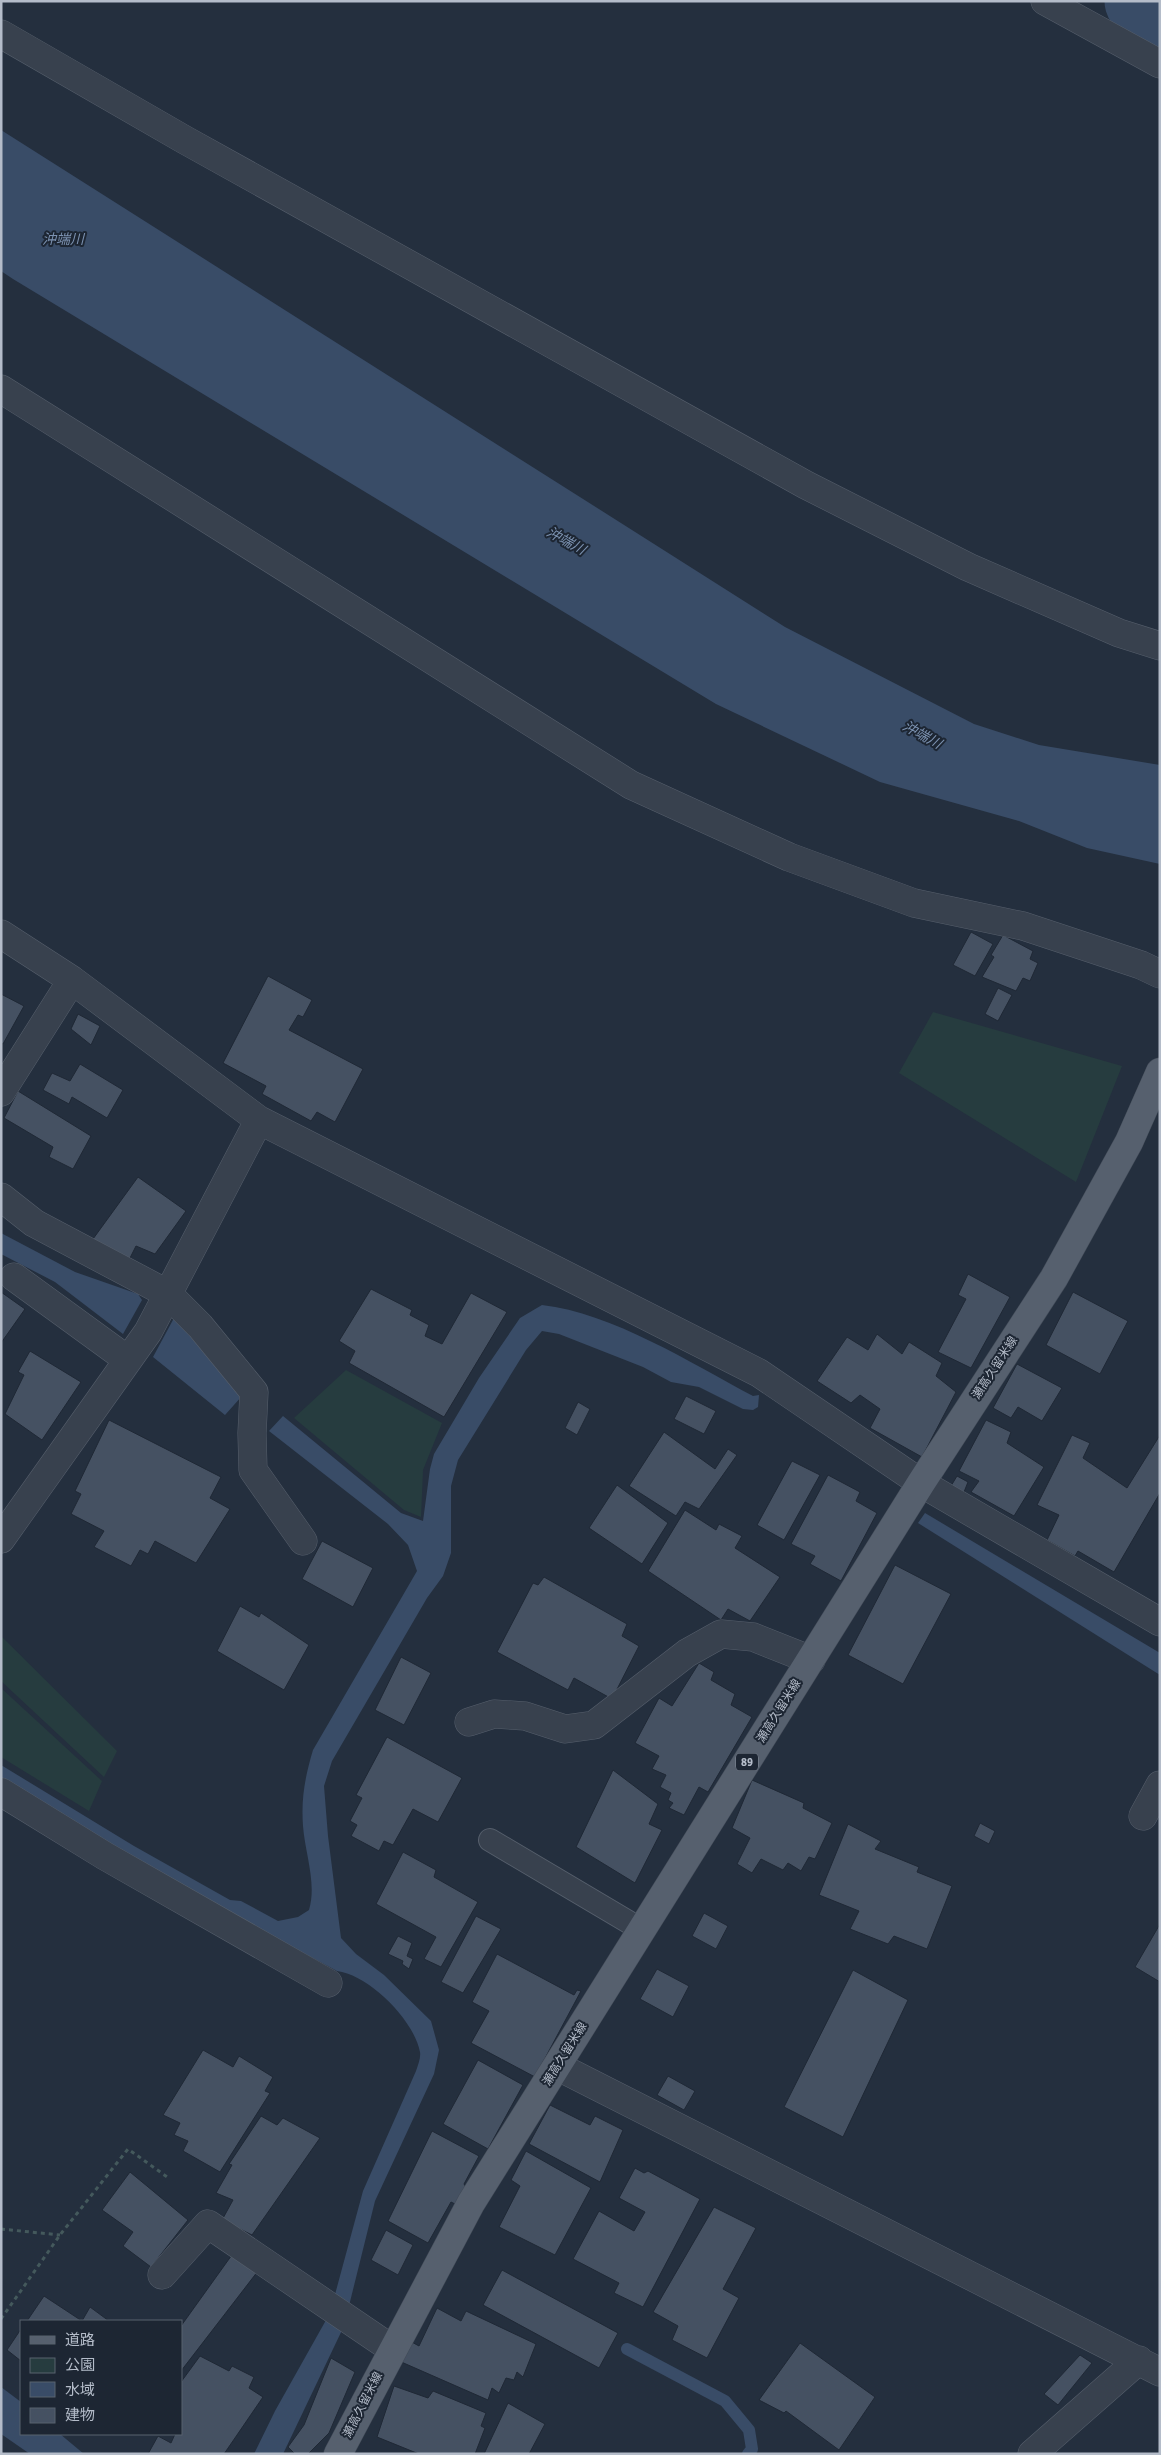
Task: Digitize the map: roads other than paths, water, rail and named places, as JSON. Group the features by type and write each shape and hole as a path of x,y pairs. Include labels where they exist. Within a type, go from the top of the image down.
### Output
{"main road":[{"name":"瀬高久留米線","path":"338,2454 471,2203 921,1483 1054,1278 1129,1142 1160,1072"}],"street":[{"path":"1045,1 1160,64"},
{"path":"1,34 185,140 806,485 968,567 1119,633 1160,646"},
{"path":"1,389 631,785 789,858 914,903 1022,926 1140,964 1160,974"},
{"path":"1,934 72,980 260,1120 759,1372 921,1483 1160,1622"},
{"path":"1,1092 72,980"},
{"path":"1,1539 148,1332 260,1120"},
{"path":"1,1197 34,1223 168,1294 200,1326 254,1392 253,1470 302,1541"},
{"path":"14,1277 128,1360"},
{"path":"469,1722 494,1714 525,1716 565,1729 594,1725 687,1653 720,1634 754,1637 811,1660"},
{"path":"1143,1816 1160,1785"},
{"path":"1,1792 105,1856 328,1983"},
{"path":"557,2066 1150,2366 1032,2454"},
{"path":"162,2276 208,2224 392,2349"}],"lane":[{"path":"490,1840 642,1930"}],"water":[{"name":"沖端川","path":"1,130 785,627 974,724 1039,745 1160,765 1160,864 1087,848 1019,821 880,782 716,704 13,279 1,271"},
{"path":"1,1233 75,1272 138,1294 142,1300 123,1334 55,1282 1,1254"},
{"path":"542,1305 596,1318 650,1341 753,1396 759,1395 758,1407 753,1410 743,1409 699,1387 671,1382 643,1367 559,1334 542,1331 526,1350 458,1460 451,1486 451,1553 443,1576 427,1598 332,1761 324,1786 328,1836 341,1938 356,1954 384,1975 431,2021 439,2050 434,2074 375,2201 344,2326 283,2454 254,2454 275,2411 330,2313 363,2191 416,2071 420,2052 416,2039 400,2013 376,1990 363,1981 350,1974 337,1971 195,1895 1,1779 1,1765 134,1846 230,1900 241,1901 278,1921 298,1917 309,1910 312,1890 303,1826 303,1797 313,1750 417,1571 408,1545 388,1524 269,1431 283,1416 401,1513 423,1521 430,1469 434,1454 479,1378 520,1318"},
{"path":"174,1318 242,1396 225,1415 153,1357"},
{"path":"925,1513 1160,1653 1160,1675 918,1523"},
{"path":"1,2387 20,2401 20,2435 61,2435 84,2454 30,2454 1,2434"}],"waterway":[{"path":"1142,1 1160,11"},
{"path":"627,2349 725,2401 749,2430 752,2449 748,2454"}]}
